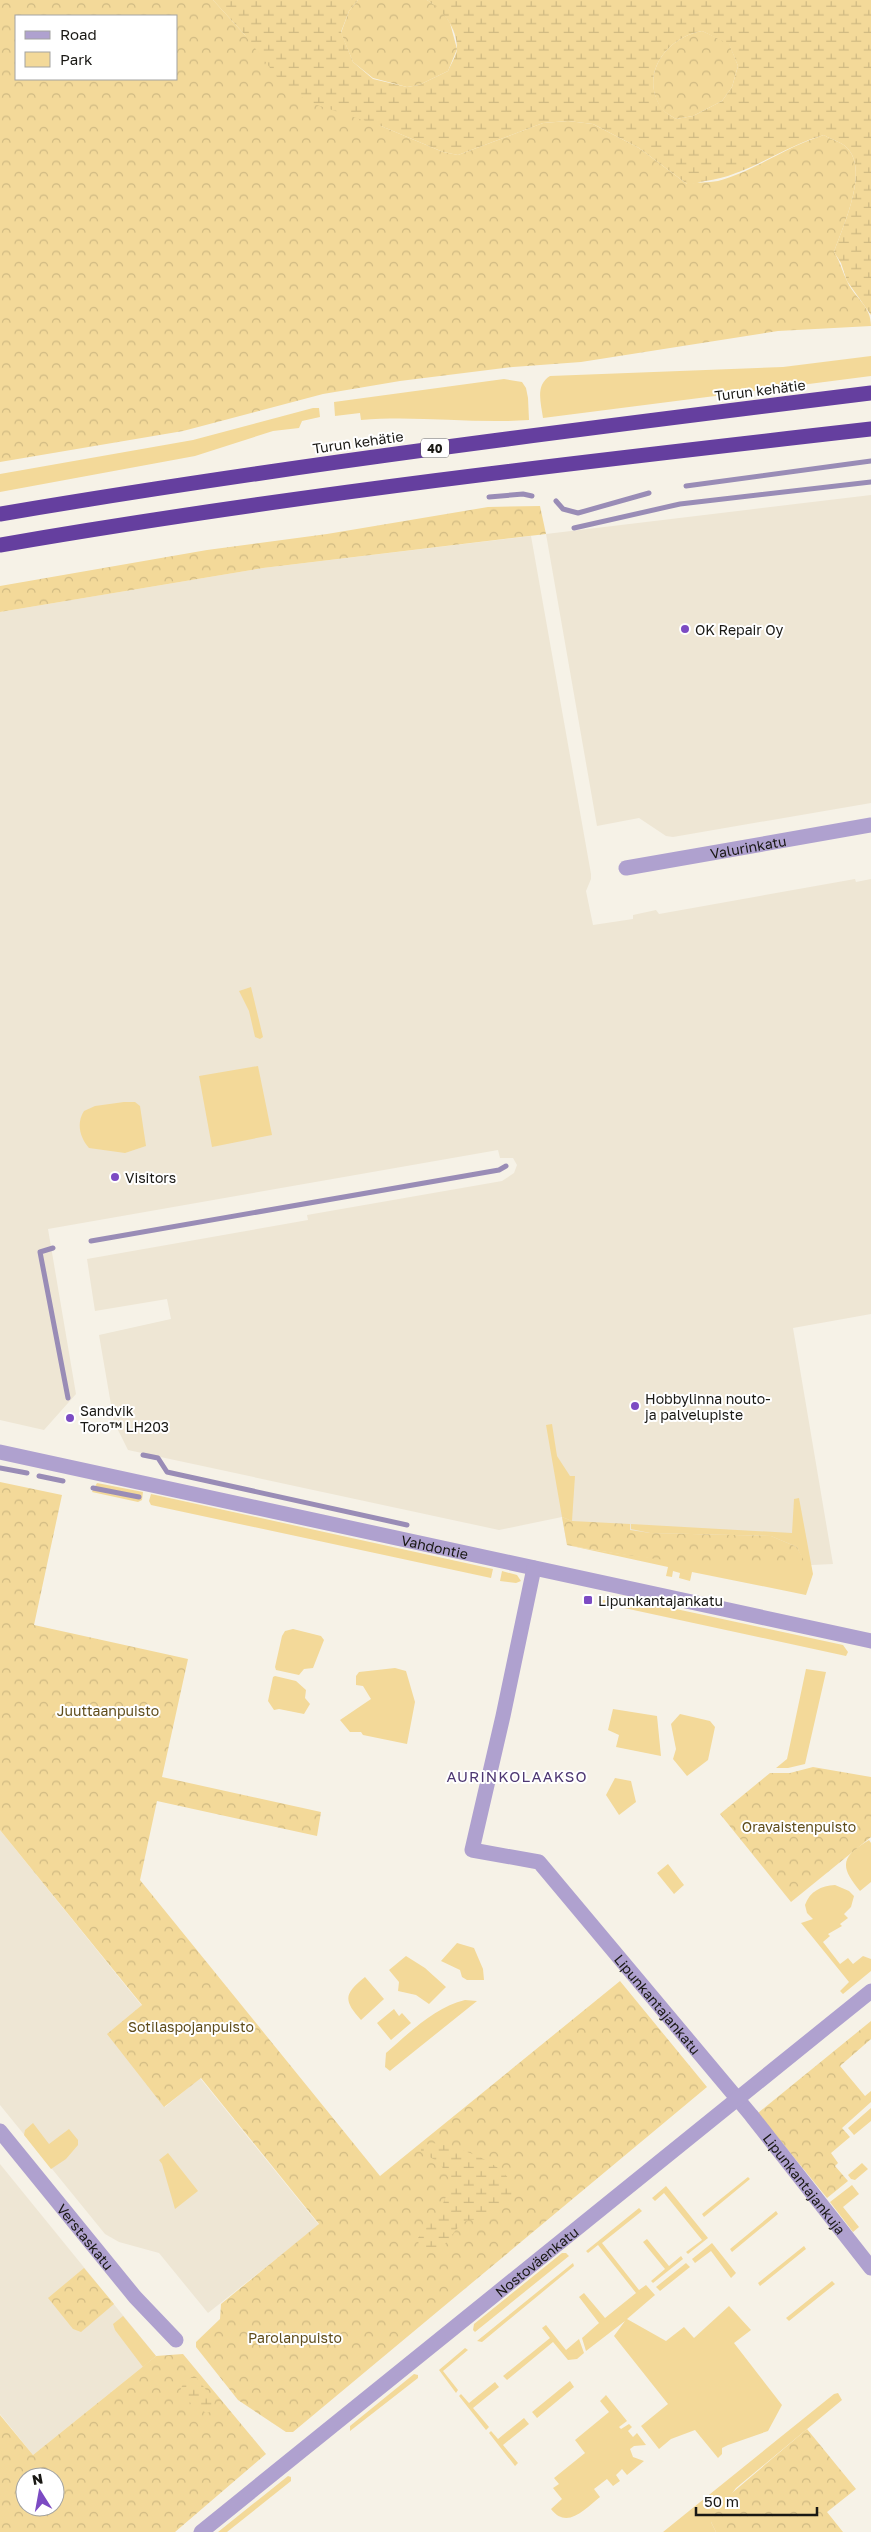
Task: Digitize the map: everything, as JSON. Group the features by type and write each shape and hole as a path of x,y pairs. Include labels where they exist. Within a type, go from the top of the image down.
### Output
{"highway":[{"name":"Turun kehätie","path":"0,514 157,487 501,438 871,393"},
{"path":"0,545 138,521 521,470 871,428"}],"street":[{"name":"Valurinkatu","path":"626,868 871,825"},
{"name":"Vahdontie","path":"0,1452 871,1641"},
{"name":"Lipunkantajankatu","path":"534,1568 503,1716 472,1850 539,1862 736,2099"},
{"name":"Nostoväenkatu","path":"201,2532 871,1991"},
{"name":"Lipunkantajankuja","path":"736,2099 871,2268"},
{"name":"Verstaskatu","path":"0,2131 135,2297 176,2340"}],"shaded area":[{"path":"871,495 871,803 673,837 666,836 639,818 597,826 546,534"},
{"path":"531,536 591,874 586,891 593,925 633,919 633,915 656,910 659,914 855,879 856,882 871,879 871,1314 793,1328 833,1564 791,1566 567,1545 562,1517 499,1530 128,1450 114,1422 99,1335 171,1319 167,1299 95,1311 87,1259 308,1220 307,1215 502,1181 514,1173 517,1165 513,1158 500,1158 498,1150 48,1229 76,1394 44,1430 0,1420 0,612 263,568"},
{"path":"0,1830 142,2006 165,2107 200,2078 319,2225 208,2313 159,2253 119,2242 105,2234 0,2105"},
{"path":"0,2164 156,2356 33,2455 0,2414"}],"green space":[{"path":"0,0 213,0 245,35 381,126 443,152 458,155 543,123 568,121 593,124 639,148 687,184 718,181 732,177 797,145 824,135 843,144 852,156 856,168 853,197 834,252 850,287 866,307 871,326 778,331 581,362 513,367 400,381 323,394 183,431 0,462"},
{"path":"213,0 358,0 349,11 341,32 353,62 373,79 407,87 419,85 448,71 457,51 455,33 448,20 444,14 427,0 871,0 871,315 847,281 841,263 834,252 853,197 856,168 852,156 845,146 824,135 794,146 736,173 692,184 687,184 639,148 593,124 568,121 543,123 458,155 443,152 381,126 314,104 286,89 245,35","holes":["702,31 729,44 738,66 732,87 722,101 693,116 676,119 664,111 655,95 653,82 655,70 660,59 668,49 689,35"]},
{"path":"358,0 427,0 440,8 450,23 457,49 448,71 419,85 407,87 373,78 353,62 341,33 349,11"},
{"path":"702,31 729,43 738,66 732,87 722,101 693,116 676,119 661,108 655,95 653,82 655,70 660,59 668,49 689,35"},
{"path":"871,356 871,376 543,418 540,400 542,384 550,376 783,367"},
{"path":"504,379 522,382 526,388 529,420 487,421 403,418 361,420 360,413 335,416 334,402"},
{"path":"319,408 320,417 302,421 299,428 273,431 195,456 0,492 0,474 193,440"},
{"path":"540,506 546,534 263,568 0,612 0,586 207,550 327,534 488,507"},
{"path":"251,987 263,1037 260,1039 255,1037 249,1011 239,991"},
{"path":"258,1066 272,1135 212,1147 199,1076"},
{"path":"135,1102 140,1106 146,1146 125,1153 89,1148 83,1140 80,1130 80,1120 84,1111 95,1106"},
{"path":"552,1424 557,1456 570,1476 575,1476 572,1521 562,1517 546,1425"},
{"path":"0,1482 62,1495 34,1625 188,1659 162,1777 321,1812 317,1836 157,1801 140,1880 380,2176 620,1981 707,2087 293,2432 286,2432 238,2400 196,2347 196,2342 220,2319 221,2304 319,2224 201,2078 164,2107 107,2034 142,2005 0,1830"},
{"path":"97,1483 143,1492 142,1500 138,1502 92,1492"},
{"path":"151,1494 493,1569 491,1578 151,1505 149,1501"},
{"path":"799,1498 813,1574 806,1595 692,1572 690,1581 679,1578 680,1573 673,1571 672,1577 666,1576 668,1567 567,1545 627,1555 686,1561 805,1565 797,1547 771,1536 650,1533 631,1529 631,1524 792,1533 794,1499"},
{"path":"562,1517 572,1521 630,1524 630,1530 650,1533 771,1536 797,1547 806,1565 746,1566 686,1562 626,1555 567,1545"},
{"path":"502,1571 517,1575 521,1581 516,1583 500,1581"},
{"path":"602,1600 639,1601 843,1645 848,1652 846,1656 601,1603"},
{"path":"293,1629 321,1636 324,1640 313,1668 304,1669 299,1675 276,1670 275,1667 282,1636 285,1631"},
{"path":"395,1668 406,1671 415,1702 407,1744 363,1735 361,1732 350,1732 340,1720 371,1699 363,1686 356,1685 356,1676 359,1672"},
{"path":"806,1669 826,1672 805,1764 788,1768 776,1768 787,1759"},
{"path":"273,1677 296,1681 306,1690 305,1698 310,1704 304,1714 279,1709 274,1710 268,1701"},
{"path":"613,1709 657,1716 661,1756 616,1747 619,1735 608,1730"},
{"path":"680,1714 710,1721 715,1727 708,1760 687,1776 673,1759 676,1749 671,1724"},
{"name":"Oravaistenpuisto","path":"813,1767 871,1777 871,1837 791,1902 720,1814 770,1773 790,1773"},
{"path":"615,1778 631,1781 636,1802 619,1815 606,1795"},
{"path":"869,1840 871,1843 871,1882 860,1891 853,1883 846,1869 846,1863 848,1857 859,1846"},
{"path":"668,1864 684,1885 674,1894 657,1873"},
{"path":"835,1885 849,1891 854,1896 851,1907 844,1914 848,1918 840,1924 842,1926 828,1934 830,1936 823,1942 840,1964 848,1958 853,1964 863,1956 871,1959 871,1971 843,1994 840,1991 849,1982 801,1923 813,1919 807,1913 805,1905 810,1896 821,1888"},
{"path":"457,1943 474,1948 483,1969 484,1980 467,1980 462,1977 460,1970 441,1961"},
{"path":"406,1956 425,1968 446,1987 429,2004 416,1995 398,1991 399,1982 389,1970"},
{"path":"365,1977 384,1999 361,2020 351,2007 348,1997 353,1988"},
{"path":"465,2000 477,2001 390,2071 385,2067 386,2053 413,2029 443,2008"},
{"path":"394,2009 399,2016 402,2013 411,2023 391,2040 377,2023"},
{"path":"871,2021 871,2039 840,2066 865,2096 871,2091 871,2102 842,2128 850,2137 831,2153 838,2163 835,2166 848,2181 827,2198 758,2113"},
{"path":"871,2108 871,2121 854,2135 848,2128"},
{"path":"33,2123 49,2144 69,2129 78,2140 78,2145 66,2159 51,2169 24,2135 25,2130"},
{"path":"431,2143 455,2148 486,2160 509,2178 513,2189 509,2200 503,2206 486,2216 465,2222 444,2245 430,2253 419,2249 418,2238 440,2211 451,2184 440,2164 421,2152 421,2147"},
{"path":"168,2153 198,2191 175,2209 162,2164 159,2160"},
{"path":"862,2163 868,2169 855,2180 851,2179 848,2175"},
{"path":"748,2177 750,2179 704,2217 702,2214"},
{"path":"852,2185 859,2194 843,2207 859,2227 853,2232 830,2202"},
{"path":"666,2186 708,2238 688,2254 686,2252 702,2240 664,2193 655,2201 652,2198"},
{"path":"639,2208 642,2211 602,2243 639,2290 646,2285 655,2295 627,2319 666,2341 684,2327 694,2338 729,2306 751,2330 734,2343 782,2405 768,2431 722,2448 722,2454 718,2458 695,2430 671,2439 659,2449 641,2426 668,2404 614,2336 625,2321 586,2351 582,2338 599,2323 579,2297 584,2293 605,2318 636,2293 598,2245 588,2253 586,2251"},
{"path":"776,2211 778,2214 732,2252 730,2249"},
{"path":"647,2239 669,2266 681,2256 683,2259 653,2283 651,2281 665,2269 643,2242"},
{"path":"712,2243 736,2273 731,2278 711,2251 695,2263 692,2259"},
{"path":"804,2246 806,2249 760,2286 758,2283"},
{"path":"562,2253 566,2253 569,2256 475,2332 473,2330 474,2324"},
{"path":"573,2263 574,2266 482,2342 477,2341"},
{"path":"686,2263 690,2267 660,2291 656,2287"},
{"path":"84,2268 114,2304 81,2332 73,2329 48,2298"},
{"path":"832,2281 835,2284 789,2321 786,2318"},
{"path":"123,2316 156,2356 143,2367 115,2330 113,2324"},
{"path":"546,2325 566,2350 579,2339 584,2353 577,2359 568,2360 553,2342 507,2380 503,2376 550,2338 542,2328"},
{"path":"465,2348 468,2350 443,2371 458,2390 456,2393 439,2370"},
{"path":"183,2354 266,2454 175,2532 0,2532 0,2415 33,2455 156,2356"},
{"path":"414,2374 418,2375 418,2378 350,2431 350,2426"},
{"path":"195,2376 215,2401 210,2412 206,2413 185,2398 180,2391 184,2381"},
{"path":"570,2381 574,2387 537,2418 532,2412"},
{"path":"495,2382 499,2387 473,2408 489,2427 486,2430 459,2396 461,2394 469,2403"},
{"path":"838,2393 842,2400 736,2488 711,2522 716,2532 663,2532 834,2394"},
{"path":"606,2395 627,2421 619,2427 621,2429 629,2424 632,2427 628,2431 633,2437 637,2433 646,2445 634,2446 630,2449 633,2457 644,2461 627,2475 622,2469 616,2475 620,2481 613,2486 607,2479 594,2489 600,2497 582,2512 570,2518 563,2518 551,2509 562,2499 553,2488 559,2484 554,2478 585,2453 575,2440 609,2412 600,2401"},
{"path":"524,2418 529,2424 503,2445 518,2463 515,2466 489,2433 491,2431 498,2439"},
{"path":"807,2429 856,2489 827,2512 843,2532 716,2532 711,2522 712,2510"},
{"path":"288,2476 291,2477 291,2481 227,2532 218,2532"}],"waterway":[{"path":"686,486 871,461"},
{"path":"574,528 680,504 871,482"},
{"path":"556,501 563,509 578,513 649,493"},
{"path":"489,497 523,494 532,496"},
{"path":"91,1241 499,1170 506,1166"},
{"path":"53,1248 40,1252 68,1398"},
{"path":"143,1455 158,1458 167,1472 407,1525"},
{"path":"0,1468 27,1473"},
{"path":"39,1476 63,1481"},
{"path":"93,1488 139,1497"}],"place":[{"name":"OK Repair Oy","path":"685,629"},
{"name":"Visitors","path":"115,1177"},
{"name":"Hobbylinna nouto- ja palvelupiste","path":"635,1406"},
{"name":"Sandvik Toro™ LH203","path":"70,1418"},
{"name":"Lipunkantajankatu","path":"588,1600"}],"district":[{"name":"AURINKOLAAKSO","path":"517,1776"}],"park label":[{"name":"Juuttaanpuisto","path":"108,1710"},
{"name":"Sotilaspojanpuisto","path":"191,2026"},
{"name":"Parolanpuisto","path":"295,2337"}]}
